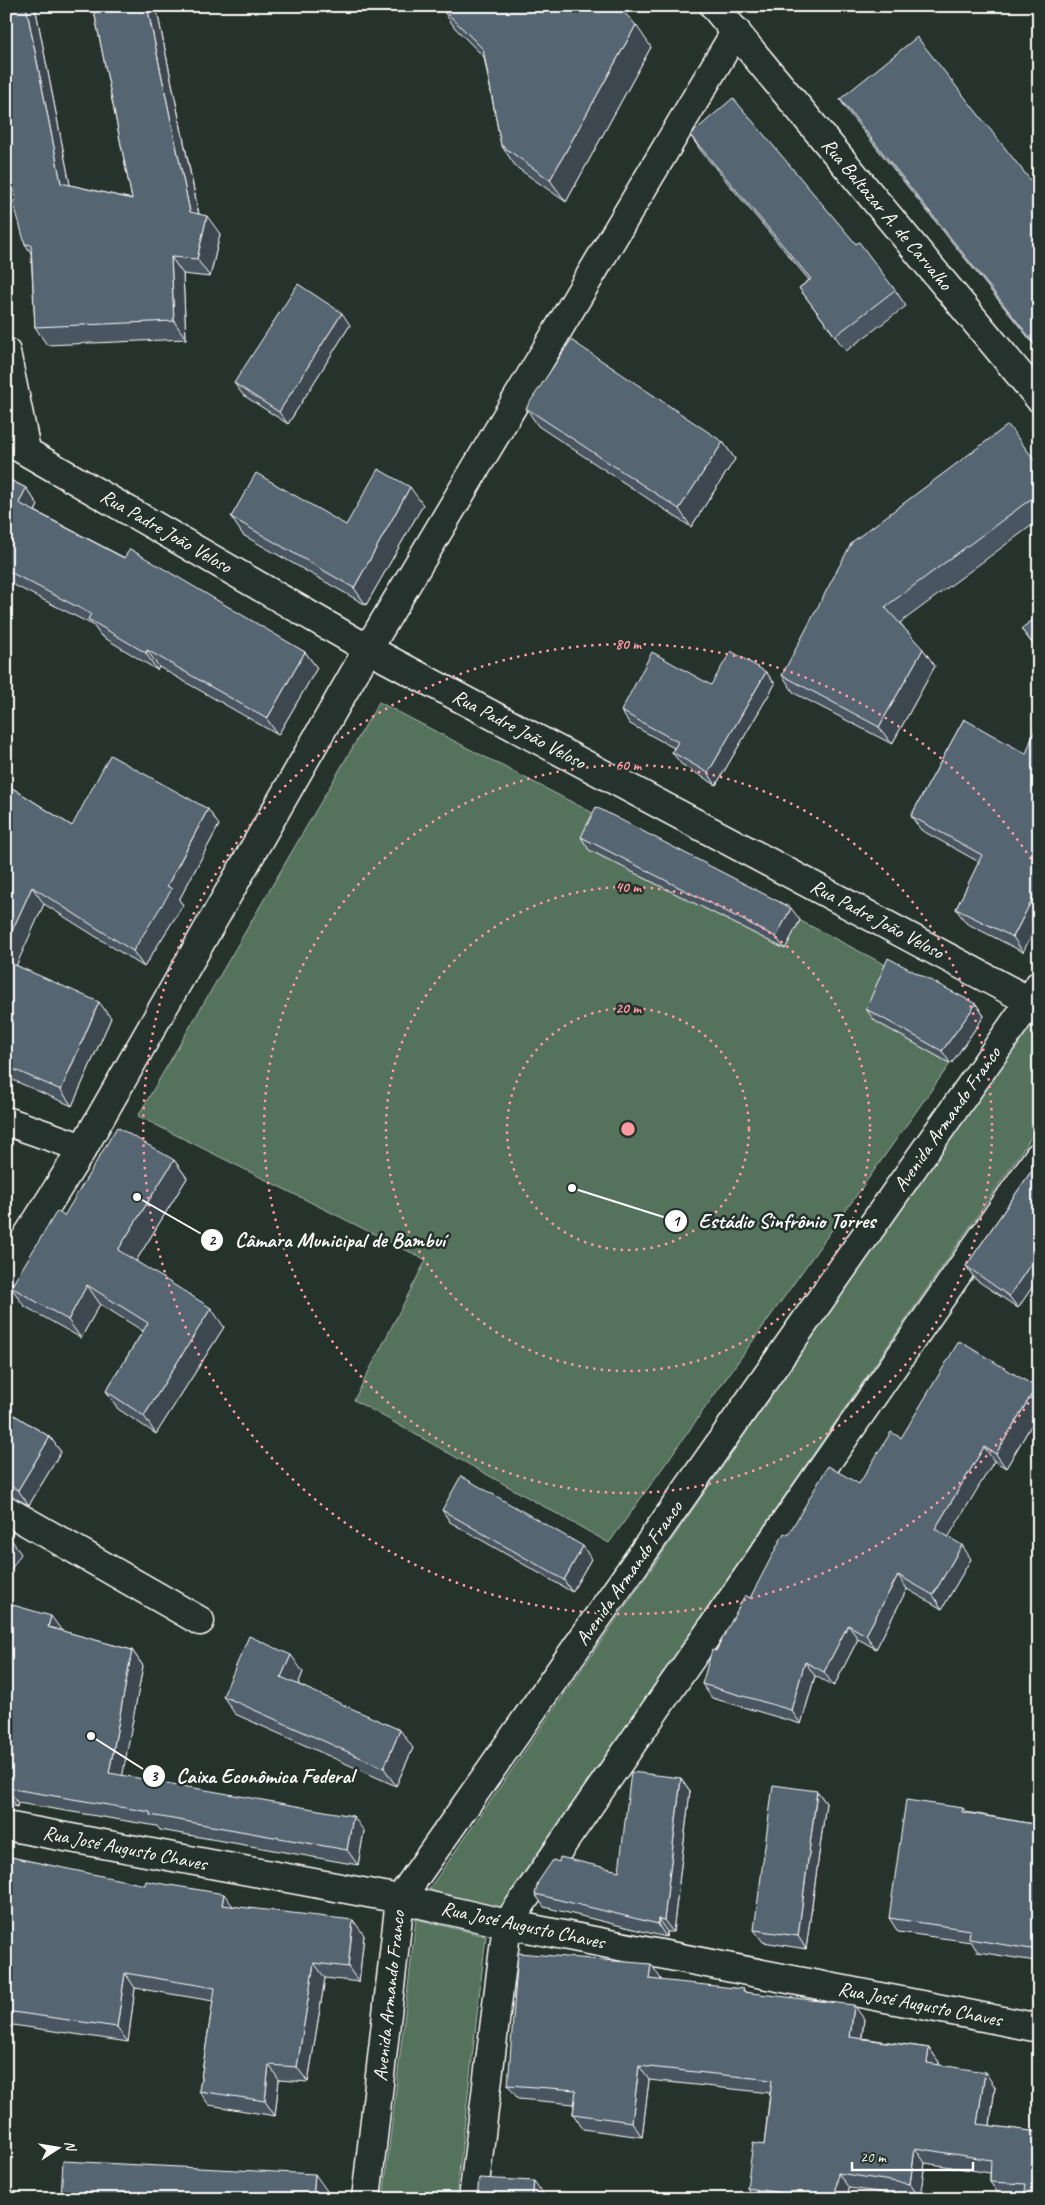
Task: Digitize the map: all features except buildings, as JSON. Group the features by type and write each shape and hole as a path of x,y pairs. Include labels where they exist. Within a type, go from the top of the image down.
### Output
{"street":[{"name":"Rua Baltazar A. de Carvalho","path":"714,6 1039,398"},
{"path":"6,1270 83,1148 368,649 736,31"},
{"path":"6,352 16,445"},
{"name":"Rua Padre João Veloso","path":"16,445 368,649 1036,997"},
{"name":"Avenida Armando Franco","path":"366,2199 400,1899 1036,997"},
{"path":"6,1121 83,1148"},
{"path":"473,2199 507,1924 1039,1156"},
{"path":"6,1510 200,1621"},
{"name":"Rua José Augusto Chaves","path":"6,1826 400,1899 507,1924 1039,2028"}],"green space":[{"path":"379,702 984,1016 609,1543 354,1400 426,1260 138,1116"},
{"path":"1030,1024 1039,1031 1039,1126 496,1916 429,1889"},
{"path":"416,1919 486,1936 456,2199 383,2199"}],"place":[{"name":"Estádio Sinfrônio Torres","path":"572,1188"},
{"name":"Câmara Municipal de Bambuí","path":"137,1197"},
{"name":"Caixa Econômica Federal","path":"91,1736"}]}
